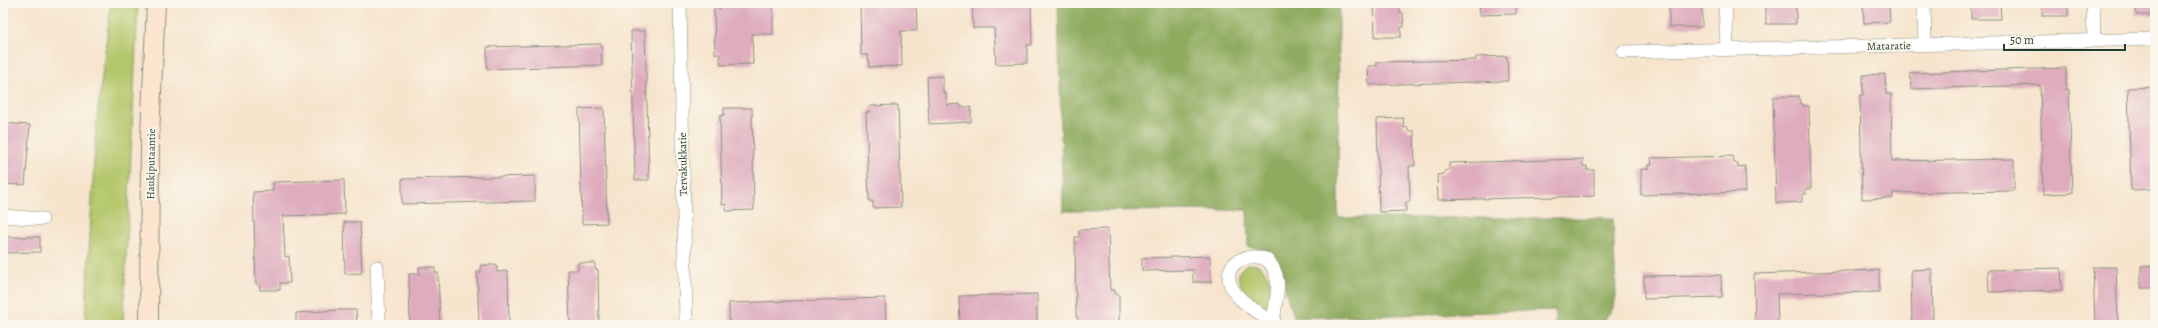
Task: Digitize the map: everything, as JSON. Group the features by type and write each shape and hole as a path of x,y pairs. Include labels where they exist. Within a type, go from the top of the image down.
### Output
{"main road":[{"name":"Haukiputaantie","path":"149,325 150,136 156,3"}],"street":[{"name":"Tervakukkatie","path":"680,3 686,325"},
{"path":"1725,3 1727,48"},
{"path":"1924,3 1925,45"},
{"path":"2093,3 2094,41"},
{"name":"Mataratie","path":"1623,52 1727,48 2155,39"},
{"path":"3,216 42,219"},
{"path":"1247,256 1266,259 1276,271 1278,281 1273,324 1238,296 1231,287 1230,278 1232,269 1238,260 1247,256"},
{"path":"377,266 379,325"}],"green space":[{"path":"111,3 138,3 123,325 85,325 96,126"},
{"path":"1058,3 1339,3 1338,218 1613,218 1616,295 1614,307 1600,325 1555,325 1555,310 1295,318 1287,296 1284,276 1280,264 1267,252 1261,249 1248,247 1247,210 1063,211"},
{"path":"1248,264 1258,265 1266,273 1270,283 1269,305 1267,307 1254,300 1243,288 1240,282 1239,275 1241,269"}],"building":[{"path":"720,3 773,3 773,34 752,34 753,64 720,65 720,54 715,54 714,9 720,9"},
{"path":"860,3 916,3 917,31 901,31 902,66 869,67 868,55 861,55"},
{"path":"972,3 1031,3 1032,45 1027,45 1027,63 996,64 994,28 973,28"},
{"path":"1374,3 1400,3 1400,13 1403,13 1404,27 1401,27 1401,37 1375,37"},
{"path":"1479,3 1516,3 1516,14 1480,15"},
{"path":"1669,3 1702,3 1702,27 1669,27"},
{"path":"1766,3 1796,3 1796,24 1766,24"},
{"path":"1863,3 1889,3 1890,22 1864,23"},
{"path":"1971,3 2000,3 2001,19 1971,19"},
{"path":"2042,3 2068,3 2068,16 2042,16"},
{"path":"2136,3 2155,3 2155,15 2136,15"},
{"path":"631,31 645,31 649,180 635,180"},
{"path":"601,44 602,65 487,69 487,47"},
{"path":"1507,56 1508,81 1369,85 1368,66 1377,66 1377,62 1476,60 1476,57"},
{"path":"2066,68 2066,90 2069,89 2072,193 2043,194 2040,85 1911,89 1910,73"},
{"path":"1885,74 1886,94 1891,94 1892,161 2014,159 2014,191 1893,193 1893,198 1862,199 1860,95 1863,95 1863,75"},
{"path":"943,76 943,93 946,93 947,105 960,104 960,107 971,107 971,122 929,124 927,77"},
{"path":"2155,87 2155,189 2131,190 2128,88"},
{"path":"1799,96 1800,104 1803,104 1803,106 1809,106 1811,189 1806,189 1806,194 1802,194 1802,202 1776,203 1773,97"},
{"path":"898,105 901,207 873,208 873,201 869,201 866,112 871,112 870,106"},
{"path":"604,108 607,223 582,224 579,109"},
{"path":"724,108 752,108 754,210 726,211 726,204 722,205 720,116 724,115"},
{"path":"1403,118 1404,128 1408,127 1408,131 1414,131 1415,166 1409,166 1410,202 1406,202 1406,211 1379,212 1377,119"},
{"path":"3,123 30,125 25,185 3,184"},
{"path":"1733,156 1734,163 1738,163 1738,167 1745,166 1746,192 1641,195 1641,169 1648,169 1648,165 1652,165 1651,158"},
{"path":"1583,159 1583,166 1587,166 1587,170 1594,170 1594,196 1438,200 1437,175 1444,174 1444,171 1449,170 1449,163"},
{"path":"535,176 535,201 402,204 402,179"},
{"path":"344,180 345,214 283,216 285,257 289,256 290,283 280,283 280,290 260,290 259,284 256,284 253,192 273,191 273,182"},
{"path":"344,222 360,222 362,273 345,274"},
{"path":"1108,229 1110,290 1115,290 1115,294 1119,294 1119,325 1078,325 1078,317 1076,317 1075,237 1079,237 1079,230"},
{"path":"3,237 40,237 40,252 3,253"},
{"path":"1210,256 1211,282 1193,282 1193,270 1142,271 1142,258"},
{"path":"578,263 595,263 595,269 598,270 599,325 570,325 568,270 578,270"},
{"path":"481,265 497,265 497,272 508,271 509,325 479,325 477,272 481,272"},
{"path":"2141,266 2155,266 2155,288 2141,288"},
{"path":"419,267 435,267 435,273 438,273 440,325 410,325 409,274 419,274"},
{"path":"2093,267 2116,267 2118,325 2095,325"},
{"path":"2061,268 2062,290 1989,292 1988,270"},
{"path":"1932,269 1933,325 1912,325 1911,270"},
{"path":"1879,270 1879,292 1777,294 1778,325 1755,325 1754,274"},
{"path":"1721,275 1722,297 1644,299 1644,276"},
{"path":"1037,294 1037,325 960,325 959,296"},
{"path":"885,298 886,325 729,325 729,303"},
{"path":"356,310 357,325 296,325 296,313"}]}
